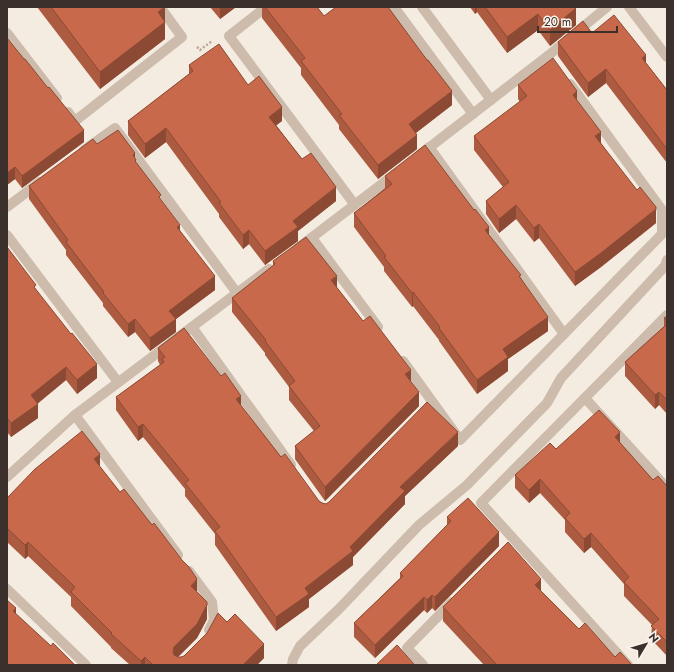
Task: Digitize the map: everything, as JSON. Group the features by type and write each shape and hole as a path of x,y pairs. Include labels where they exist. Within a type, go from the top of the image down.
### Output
{"street":[{"path":"7,35 75,121 182,37 160,7"},
{"path":"266,7 229,36 355,205"},
{"path":"394,7 473,114"},
{"path":"422,7 491,100"},
{"path":"293,252 491,100 551,58 607,7"},
{"path":"629,7 667,57"},
{"path":"395,351 430,404 460,440 662,234 662,210 562,74"},
{"path":"74,158 115,128 237,293"},
{"path":"429,148 564,334"},
{"path":"7,207 50,176"},
{"path":"7,235 118,382"},
{"path":"312,238 381,332"},
{"path":"292,665 295,654 300,646 339,609 419,525 467,485 547,403 561,378 665,266 667,260"},
{"path":"7,477 75,415 274,266"},
{"path":"628,665 511,542 481,503 667,315"},
{"path":"192,327 297,473"},
{"path":"585,398 667,488"},
{"path":"75,415 212,602 214,620 205,636"},
{"path":"7,589 86,665"},
{"path":"423,665 407,648 461,594"},
{"path":"295,654 300,665"}],"path":[{"path":"182,37 192,40 200,50 220,35 229,36"}],"building":[{"path":"51,7 165,7 158,12 165,22 100,72"},
{"path":"265,7 317,7 324,16 336,7 388,7 452,91 409,124 417,135 378,165 339,115 342,114 301,61 305,58"},
{"path":"485,7 576,8 550,30 538,14 507,37"},
{"path":"614,15 646,55 642,58 667,90 667,149 606,69 588,83 558,42 583,21 592,33"},
{"path":"7,38 84,130 22,176 15,167 7,173"},
{"path":"219,44 248,85 259,76 282,107 269,117 302,159 311,153 336,187 293,221 298,227 265,251 249,230 243,235 219,203 221,202 166,128 145,144 128,121 193,71 189,65"},
{"path":"553,58 577,91 573,95 601,132 595,136 637,190 640,187 656,207 656,209 575,272 539,224 534,228 516,205 499,219 486,201 509,182 474,136 527,96 518,85"},
{"path":"118,130 135,153 133,155 136,160 135,161 161,195 159,197 180,225 177,227 215,276 169,311 176,319 150,338 135,319 128,324 103,293 104,292 66,242 68,240 29,186 93,139 97,144"},
{"path":"425,145 474,210 475,209 489,227 485,230 521,275 519,276 548,317 503,349 508,357 477,380 439,328 440,327 384,257 386,256 354,213 392,184 385,176"},
{"path":"306,237 337,276 331,280 363,321 370,316 411,370 405,374 419,392 325,487 295,446 320,426 289,386 295,381 265,341 266,340 232,298 275,264 273,261"},
{"path":"7,247 36,285 34,287 97,364 77,380 66,367 31,395 38,404 11,423 7,418"},
{"path":"667,324 667,400 659,392 655,395 625,362"},
{"path":"184,328 221,376 225,373 241,396 236,399 281,457 285,454 322,503 326,504 329,502 427,402 458,432 400,487 405,491 350,547 353,551 305,588 309,594 276,617 215,531 220,527 185,483 189,480 143,424 138,427 116,397 164,362 162,359 165,357 158,348"},
{"path":"599,410 620,432 615,437 653,480 658,476 667,486 667,642 651,626 659,619 624,582 629,577 591,533 584,539 565,518 570,513 540,479 529,490 515,475 550,443 556,449"},
{"path":"82,431 100,454 94,459 120,492 124,489 152,525 154,523 189,567 197,579 191,586 207,602 207,605 197,624 174,647 174,655 178,657 184,656 207,633 218,613 227,622 235,614 264,644 243,665 153,665 145,657 141,661 111,634 112,633 71,592 75,587 28,542 25,545 7,528 7,498 35,469"},
{"path":"468,498 499,532 435,597 432,595 427,600 424,597 375,645 354,623 403,576 400,573 451,521 447,517"},
{"path":"508,542 541,579 535,585 579,629 585,623 615,657 620,652 632,665 497,665 443,607"},
{"path":"7,600 16,608 13,611 51,646 53,643 75,665 7,665"},
{"path":"397,645 415,665 376,665"}]}
